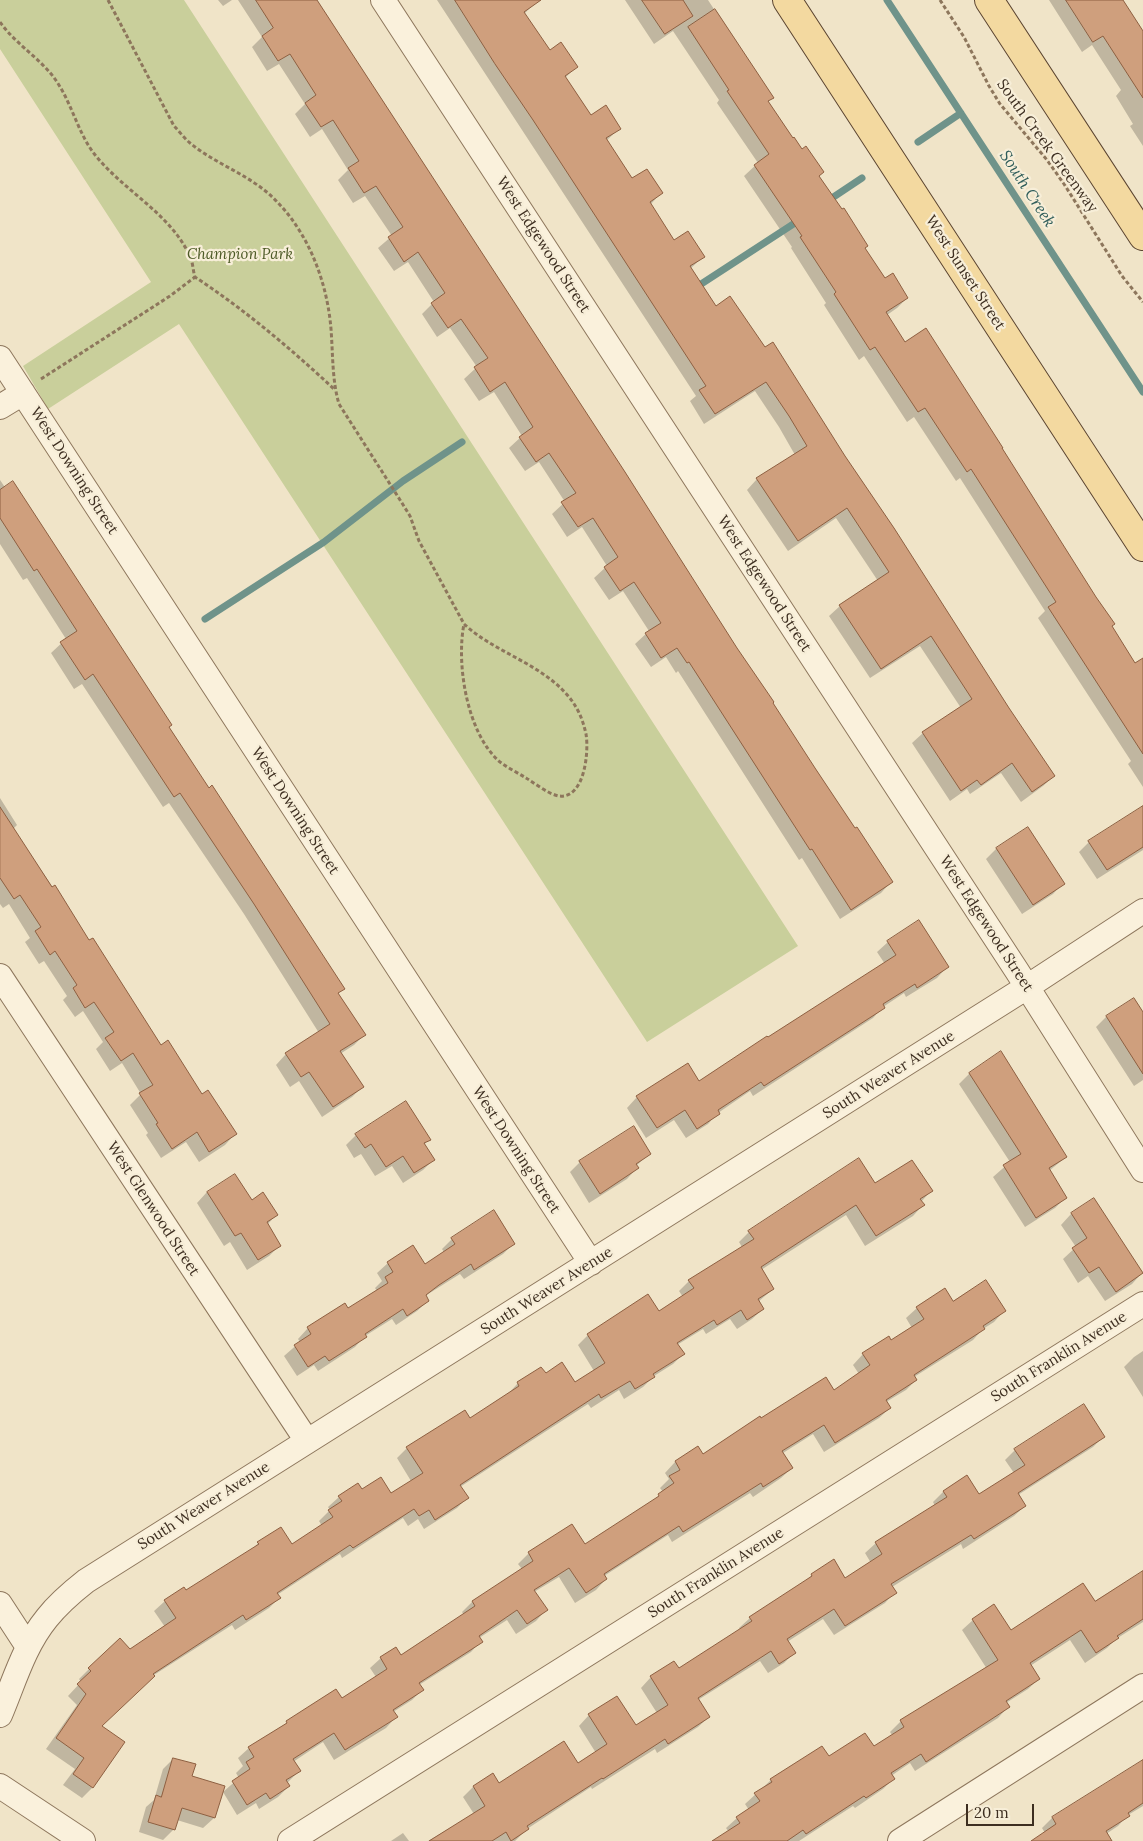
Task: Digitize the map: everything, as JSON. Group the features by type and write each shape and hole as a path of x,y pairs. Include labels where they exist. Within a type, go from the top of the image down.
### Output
{"main road":[{"name":"West Sunset Street","path":"787,0 1143,547"},
{"path":"989,0 1143,236"}],"street":[{"name":"West Edgewood Street","path":"383,0 1027,987 1143,1170"},
{"name":"West Downing Street","path":"0,358 591,1263"},
{"path":"0,407 23,393"},
{"name":"South Weaver Avenue","path":"0,1715 28,1647 58,1604 86,1581 1027,987 1143,911"},
{"name":"West Glenwood Street","path":"0,976 307,1441"},
{"name":"South Franklin Avenue","path":"290,1841 1143,1304"},
{"path":"0,1604 28,1647"},
{"path":"900,1841 1143,1686"},
{"path":"0,1786 83,1841"}],"path":[{"path":"108,0 174,126 195,146 268,193 283,208 298,229 314,259 324,286 331,328 334,389 339,404 410,516 419,541 464,624 475,634 530,664 557,684 578,710 586,737 586,761 577,788 570,794 560,796 546,790 500,761 480,735 472,716 463,677 461,640 464,624"},
{"name":"South Creek Greenway","path":"940,0 964,37 988,86 1000,104 1047,160 1089,222 1112,261 1143,302"},
{"path":"0,22 8,34 46,69 57,82 67,99 77,125 95,155 121,183 174,231 192,260 194,277"},
{"path":"194,277 216,291 287,346 334,389"},
{"path":"23,393 49,372 170,296 194,277"}],"green space":[{"name":"Champion Park","path":"0,0 184,0 798,946 647,1042 179,324 48,409 23,366 151,282 0,49"}],"building":[{"path":"256,0 317,0 625,472 815,768 893,882 851,910 812,849 810,850 689,662 687,663 677,648 661,658 645,633 661,623 634,582 620,591 604,567 618,557 593,518 578,527 561,502 576,493 549,453 536,462 519,437 533,427 505,382 490,392 474,367 488,358 461,319 448,328 431,303 445,293 418,252 404,262 388,237 403,227 376,186 364,193 348,168 359,161 333,120 321,127 305,103 316,95 290,54 278,61 262,36 273,28"},
{"path":"455,0 541,0 524,12 550,50 561,42 578,67 565,76 591,115 606,105 621,129 606,138 632,178 647,169 663,193 650,202 674,240 688,231 705,257 690,266 716,306 730,296 765,347 773,342 845,456 1055,776 1032,792 1012,763 981,785 977,780 961,791 922,732 972,699 931,636 881,669 839,605 889,572 847,508 798,541 756,478 807,446 789,416 766,382 715,414 699,390 706,386"},
{"path":"642,0 683,0 693,16 665,34"},
{"path":"1066,0 1123,0 1143,31 1143,98 1103,36 1093,42"},
{"path":"715,9 774,98 768,101 793,138 802,149 806,146 824,172 819,176 842,209 844,208 868,246 865,248 885,278 893,273 908,298 886,312 905,342 926,328 1115,624 1112,626 1135,663 1143,658 1143,754 1048,607 1056,602 971,469 967,472 925,408 918,412 875,347 870,350 834,294 836,292 800,237 802,236 754,165 769,154 727,91 729,90 688,27"},
{"path":"13,481 172,725 169,727 209,788 212,785 345,989 338,993 366,1035 340,1051 364,1087 333,1107 309,1072 301,1077 285,1053 330,1024 254,904 180,793 174,797 93,674 85,680 60,642 77,631 37,569 34,571 0,518 0,490"},
{"path":"1143,806 1143,847 1107,870 1088,841"},
{"path":"0,807 52,887 55,885 89,940 93,938 161,1045 168,1040 202,1094 208,1090 237,1134 209,1152 197,1132 172,1149 139,1093 153,1085 133,1053 121,1061 105,1038 114,1032 94,1002 85,1008 73,988 77,985 55,951 50,955 35,931 41,927 20,895 14,899 0,878"},
{"path":"1028,827 1065,884 1033,905 996,848"},
{"path":"919,920 949,967 917,988 915,984 883,1004 885,1008 764,1086 761,1082 718,1110 720,1114 697,1129 685,1110 657,1128 636,1096 688,1063 699,1081 896,955 887,941"},
{"path":"1134,998 1143,1012 1143,1074 1106,1016"},
{"path":"1001,1051 1067,1157 1049,1168 1067,1198 1036,1218 1003,1165 1021,1154 969,1073"},
{"path":"406,1101 431,1140 424,1143 435,1160 414,1173 403,1156 386,1167 371,1144 365,1148 355,1134"},
{"path":"634,1126 651,1154 636,1164 639,1168 600,1194 579,1161"},
{"path":"859,1158 875,1183 912,1160 933,1191 920,1199 925,1205 876,1236 856,1205 761,1267 774,1289 758,1299 764,1309 747,1320 741,1310 717,1325 714,1320 677,1343 685,1354 653,1374 655,1377 635,1389 630,1381 601,1398 599,1394 460,1485 469,1498 435,1520 429,1510 419,1516 414,1509 353,1548 350,1545 277,1593 281,1598 246,1620 243,1615 153,1674 155,1676 102,1726 125,1742 93,1788 73,1774 84,1758 56,1738 86,1694 77,1684 91,1671 88,1668 120,1638 130,1649 176,1618 164,1600 184,1587 186,1590 259,1544 257,1542 281,1527 292,1544 333,1517 328,1510 342,1501 338,1496 358,1483 362,1489 381,1477 391,1493 423,1473 406,1447 465,1410 470,1418 519,1386 517,1382 541,1367 546,1373 562,1362 575,1382 605,1363 587,1334 648,1294 659,1311 694,1288 688,1280 754,1239 748,1231"},
{"path":"235,1174 252,1200 263,1192 278,1215 267,1222 281,1246 258,1260 241,1233 235,1236 207,1192"},
{"path":"1094,1198 1143,1273 1116,1292 1099,1267 1089,1273 1072,1248 1087,1238 1071,1213"},
{"path":"494,1210 515,1244 474,1270 471,1264 439,1285 426,1295 429,1301 407,1316 403,1309 365,1334 367,1337 329,1361 325,1356 308,1367 294,1345 311,1334 307,1327 345,1303 348,1308 388,1283 385,1277 393,1272 387,1262 413,1245 425,1264 455,1244 451,1238"},
{"path":"986,1280 1006,1311 983,1326 985,1329 914,1375 917,1380 886,1400 891,1408 835,1443 824,1425 782,1451 793,1468 763,1487 761,1483 683,1532 679,1526 604,1574 607,1579 586,1593 569,1568 534,1590 548,1610 527,1624 517,1610 479,1636 483,1642 419,1683 424,1690 393,1710 398,1717 345,1750 334,1733 293,1759 301,1771 286,1780 290,1786 270,1799 266,1793 247,1805 232,1781 250,1769 246,1762 254,1757 248,1747 336,1689 342,1698 387,1669 380,1657 396,1647 401,1655 475,1606 472,1601 533,1561 528,1552 572,1524 585,1544 659,1496 658,1494 674,1483 669,1476 680,1470 675,1461 698,1446 703,1454 760,1416 761,1418 826,1377 834,1390 870,1365 862,1353 889,1336 891,1340 924,1319 916,1307 945,1288 953,1301"},
{"path":"1084,1404 1105,1437 1018,1493 1026,1506 974,1539 971,1535 891,1584 897,1593 845,1626 834,1609 787,1639 796,1653 779,1664 771,1651 698,1698 710,1717 668,1744 665,1739 602,1778 527,1826 529,1829 511,1841 506,1832 492,1841 429,1841 485,1806 473,1786 493,1773 499,1783 564,1741 578,1763 607,1744 588,1714 617,1696 636,1725 668,1705 650,1676 674,1661 679,1668 752,1621 749,1617 812,1576 811,1574 834,1559 845,1578 882,1554 875,1542 947,1497 943,1491 967,1475 979,1494 1025,1465 1014,1449"},
{"path":"1143,1571 1143,1619 1096,1653 1081,1630 1030,1663 1040,1679 1006,1701 1010,1707 926,1762 921,1754 891,1773 895,1779 866,1798 864,1796 806,1834 803,1830 787,1841 712,1841 740,1823 736,1817 760,1801 754,1793 772,1782 770,1779 822,1746 829,1756 865,1733 874,1746 904,1727 900,1720 998,1660 972,1619 994,1604 1011,1630 1083,1583 1095,1601"},
{"path":"173,1758 196,1764 192,1776 225,1786 215,1818 182,1808 175,1830 148,1822 156,1795 161,1797"},
{"path":"1143,1760 1143,1803 1128,1813 1130,1816 1106,1831 1112,1841 1031,1841 1056,1824 1052,1817"}],"waterway":[{"name":"South Creek","path":"887,0 1143,392"},
{"path":"918,142 961,113"},
{"path":"826,202 862,178"},
{"path":"695,288 801,219"},
{"path":"205,619 324,542 403,481 462,442"}]}
